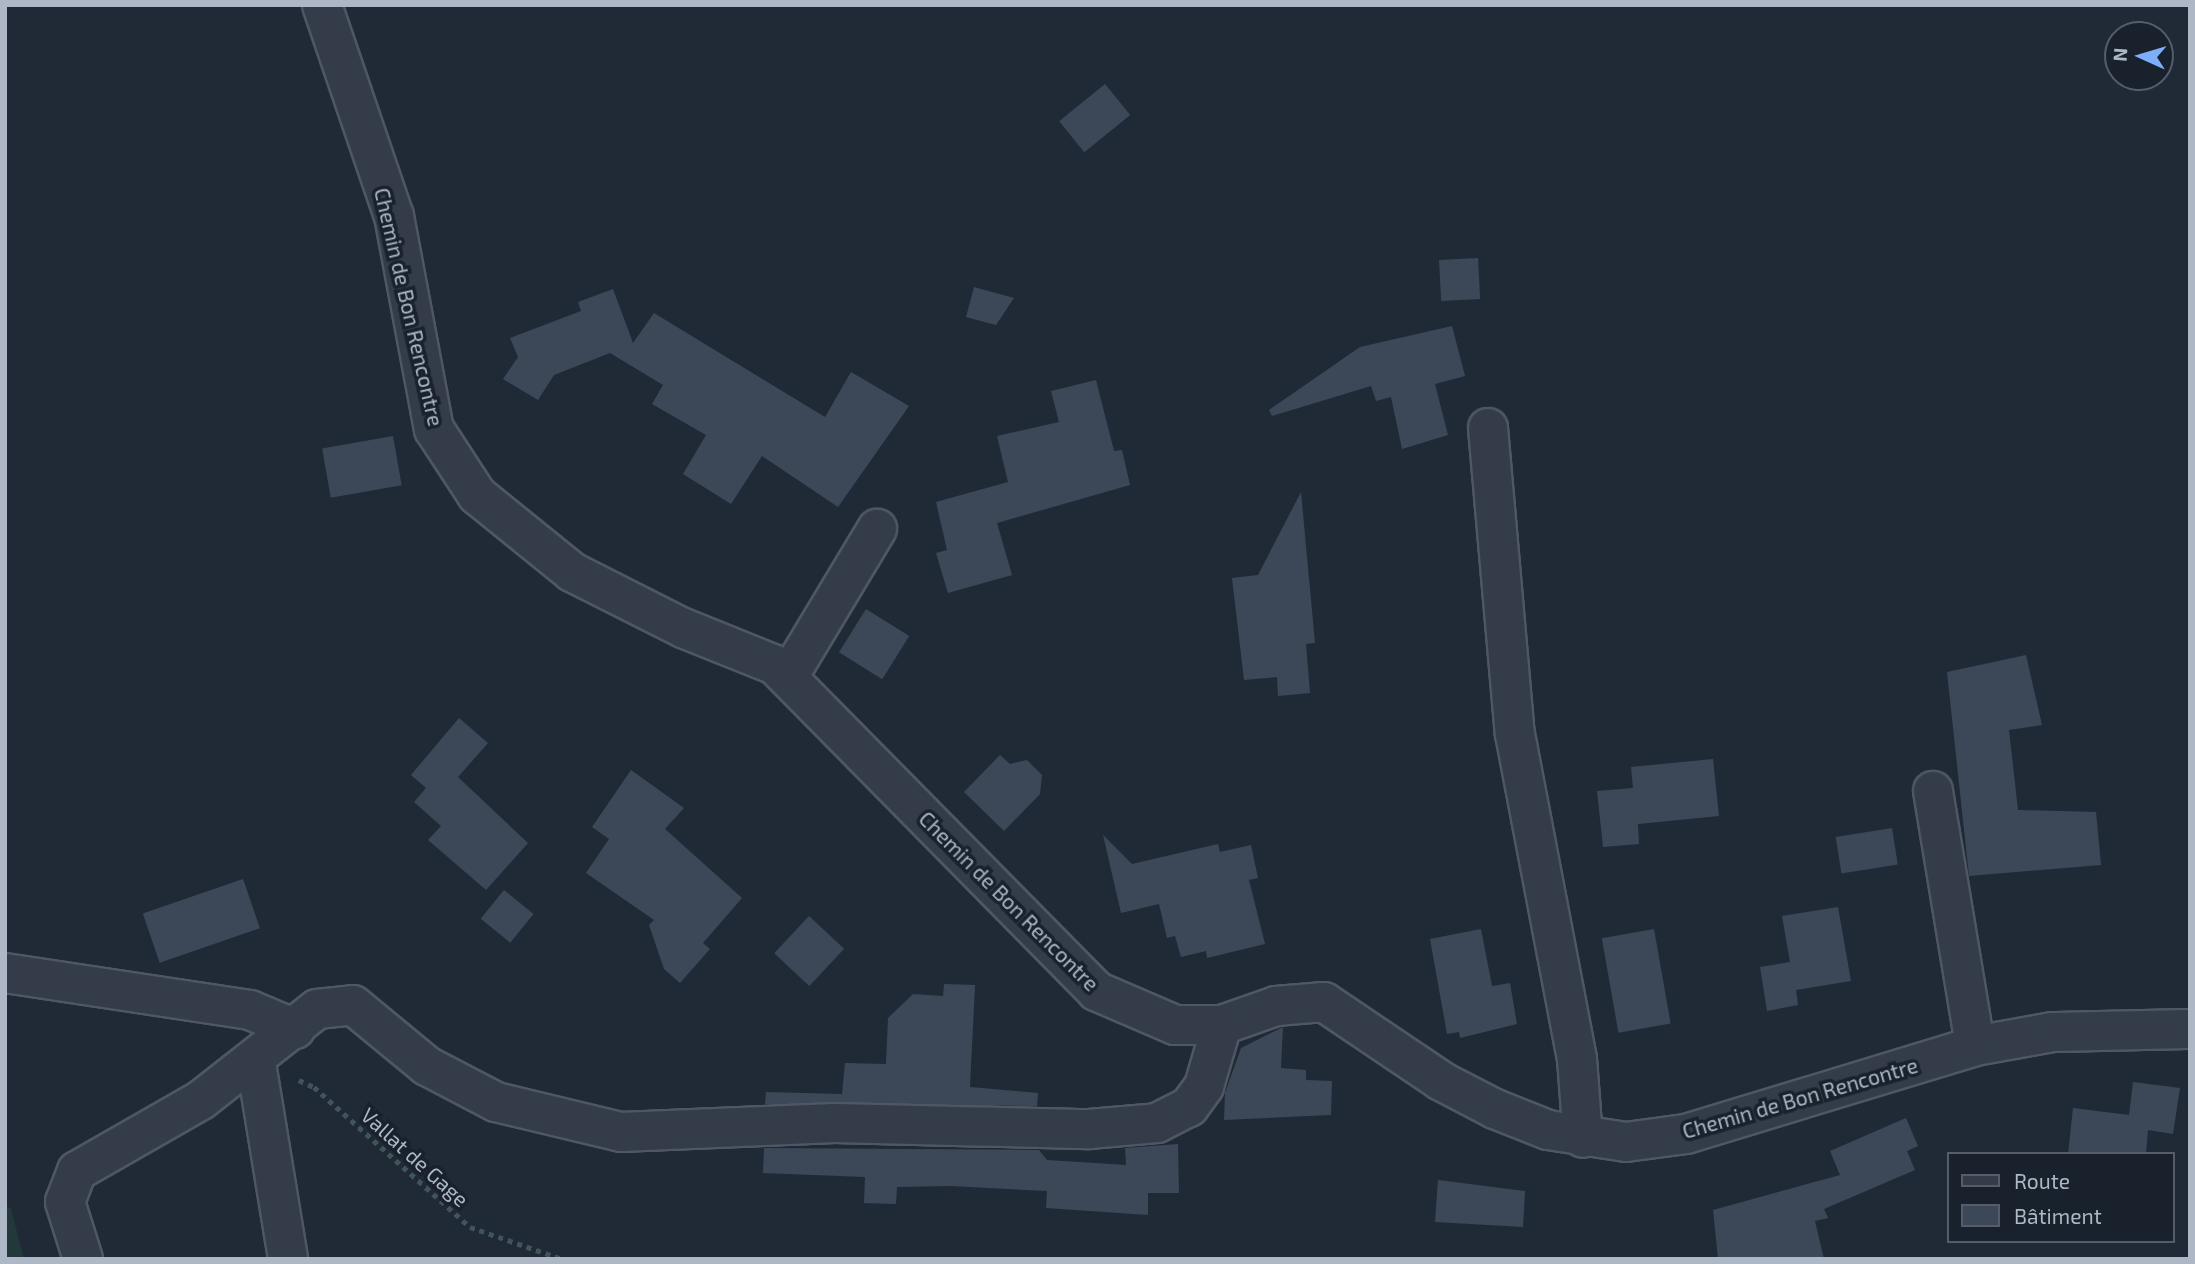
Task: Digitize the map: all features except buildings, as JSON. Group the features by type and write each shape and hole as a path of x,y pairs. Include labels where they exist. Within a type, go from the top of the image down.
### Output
{"street":[{"name":"Chemin de Bon Rencontre","path":"322,5 394,216 434,429 477,495 572,572 683,628 775,664 1096,991 1175,1025 1222,1025 1276,1006 1324,1002 1441,1081 1495,1109 1583,1138 1626,1142 1686,1135 1975,1046 2053,1031 2190,1029"},
{"path":"1488,428 1515,734 1577,1059 1583,1138"},
{"path":"788,677 877,529"},
{"path":"1933,791 1975,1046"},
{"path":"5,973 250,1010 295,1030"},
{"path":"83,1259 65,1202 77,1171 256,1063 317,1009 353,1005 426,1066 496,1102 621,1132 695,1133 835,1123 1089,1129 1157,1123 1189,1107 1204,1086 1222,1025"},
{"path":"256,1063 288,1259"}],"path":[{"name":"Vallat de Gage","path":"256,1063 314,1087 470,1227 562,1259"}],"green space":[{"path":"5,1205 11,1209 24,1259 5,1259"}]}
